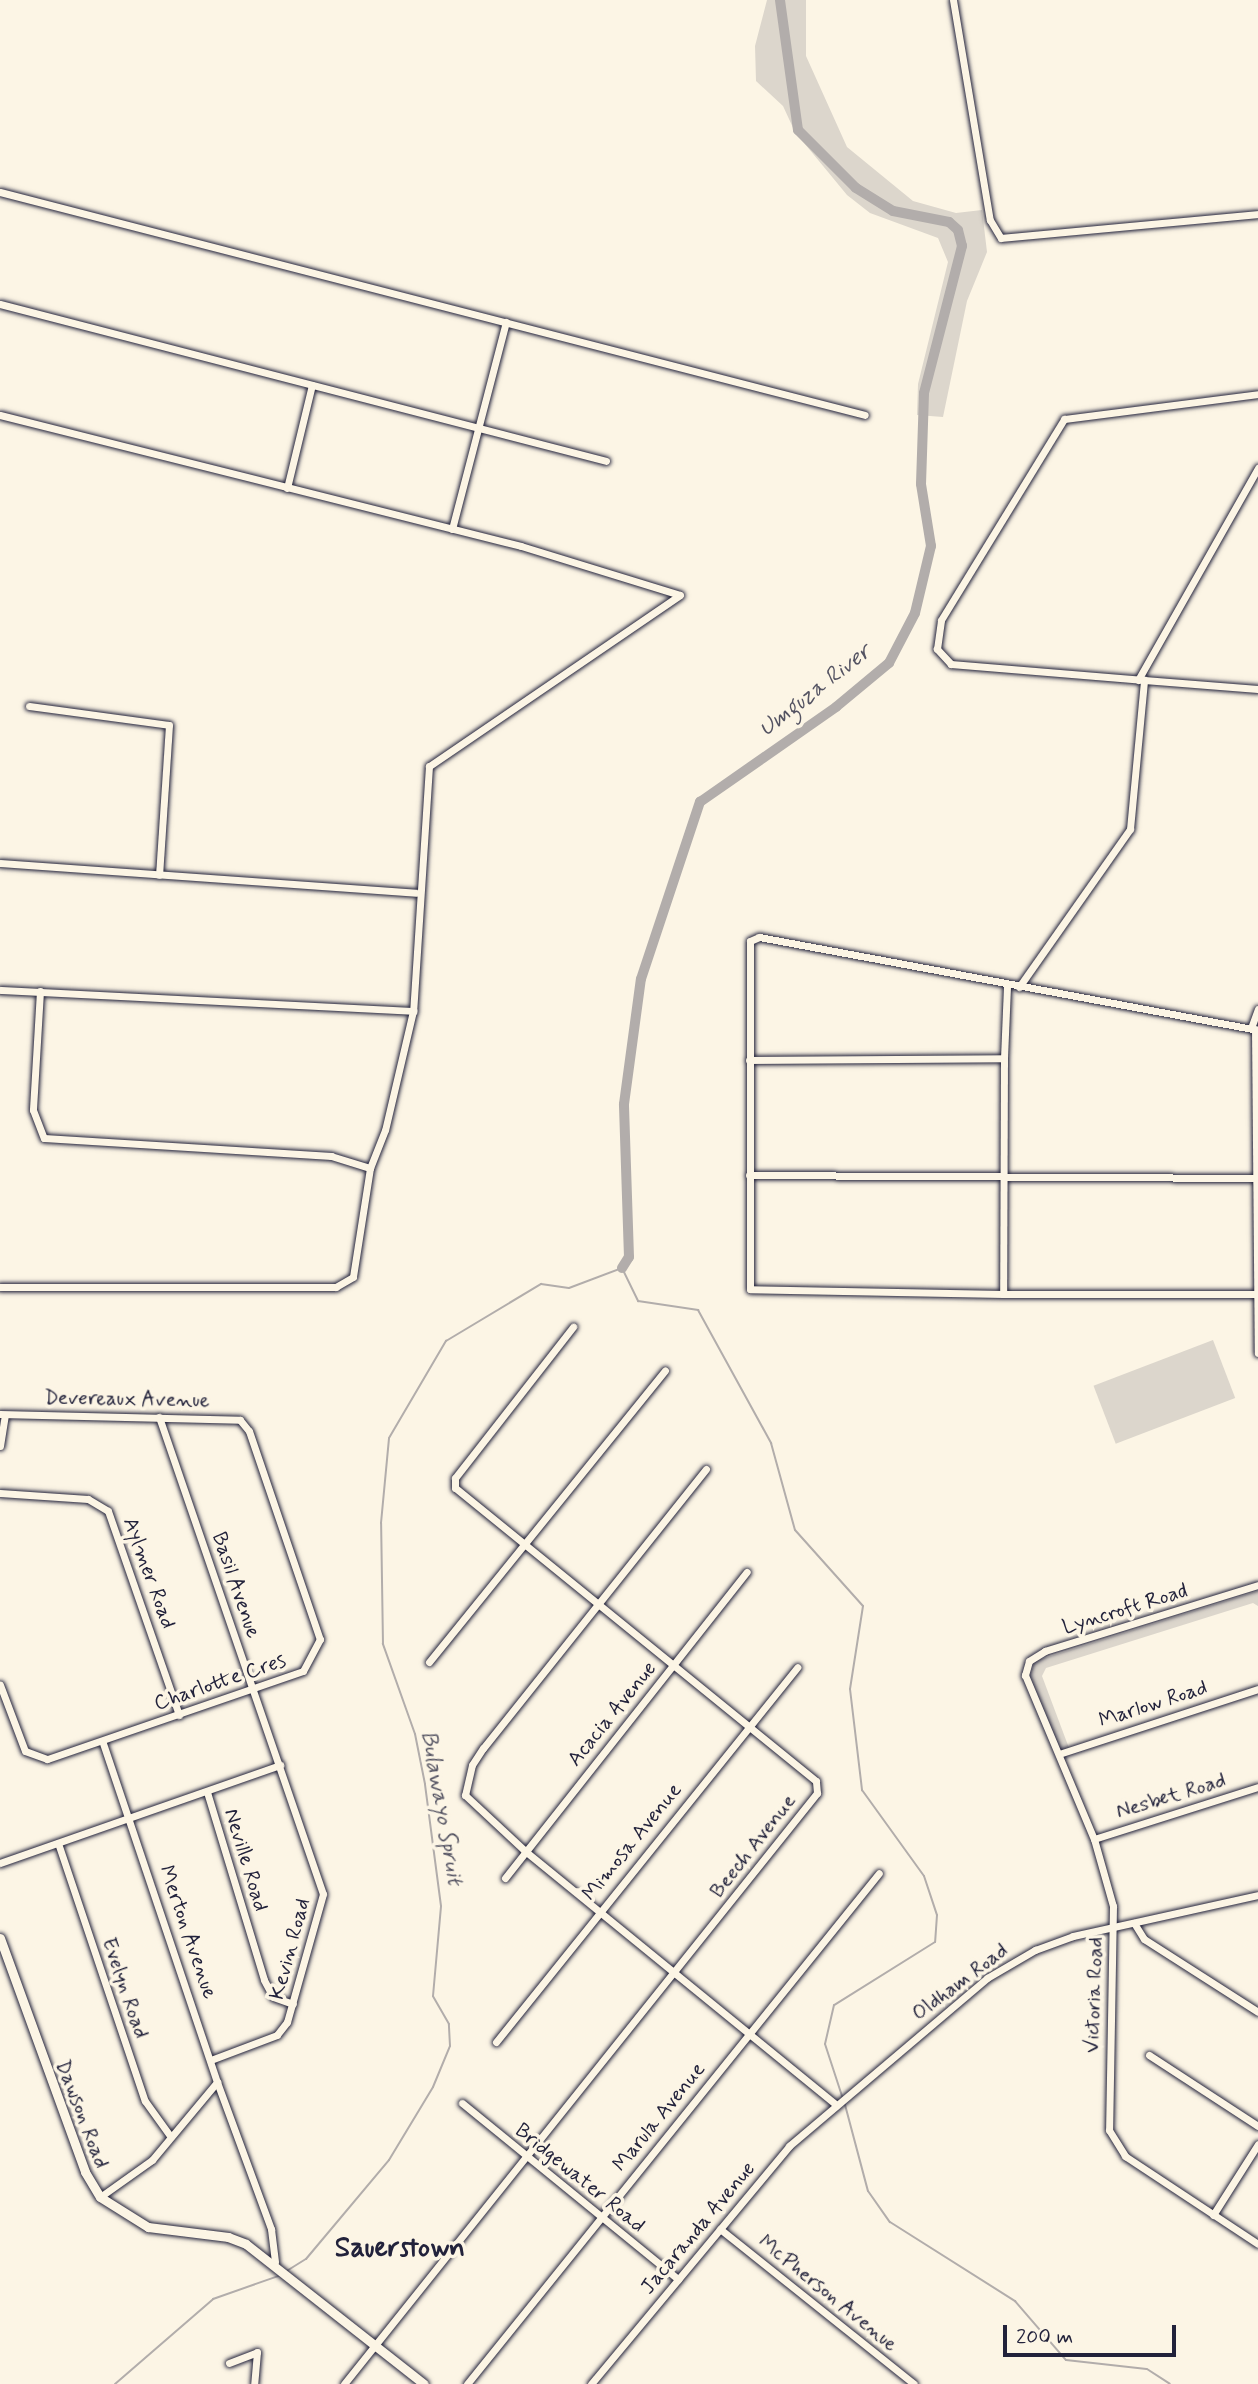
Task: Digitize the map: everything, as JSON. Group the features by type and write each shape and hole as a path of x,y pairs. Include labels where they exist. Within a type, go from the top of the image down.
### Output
{"street":[{"path":"953,0 990,220 1002,238 1258,214"},
{"path":"0,192 865,415"},
{"path":"0,304 480,426 606,461"},
{"path":"452,529 506,322"},
{"path":"287,488 312,385"},
{"path":"1258,394 1064,419 938,631 937,649 951,664 1258,689"},
{"path":"0,415 452,529 680,595 429,766 416,892 413,1011 385,1130 370,1168 359,1263 353,1277 336,1287 0,1287"},
{"path":"1019,987 1130,828 1141,680 1258,468"},
{"path":"29,706 169,725 159,875"},
{"path":"0,863 416,892"},
{"path":"1255,1029 1006,986 755,938 747,959 747,1282 753,1292 1256,1294"},
{"path":"1003,1294 1006,986"},
{"path":"0,990 413,1011"},
{"path":"40,991 33,1110 44,1138 331,1156 370,1168"},
{"path":"1258,1009 1255,1029 1258,1353"},
{"path":"749,1060 1004,1058"},
{"path":"749,1175 1256,1178"},
{"name":"Beech Avenue","path":"344,2384 817,1793 816,1781 455,1488 455,1478 573,1327"},
{"path":"429,1662 664,1371"},
{"path":"0,1446 2,1414"},
{"name":"Devereaux Avenue","path":"2,1414 236,1419 249,1431"},
{"name":"Basil Avenue","path":"159,1416 279,1765"},
{"name":"Charlotte Cres","path":"0,1685 31,1757 47,1759 103,1744 303,1671 320,1639 249,1431"},
{"path":"706,1469 483,1748 465,1785 468,1800 525,1851 673,1973 838,2103"},
{"name":"Aylmer Road","path":"0,1493 88,1499 108,1511 179,1715"},
{"name":"Acacia Avenue","path":"505,1878 747,1572"},
{"name":"Lyncroft Road","path":"1028,1687 1026,1668 1037,1655 1258,1586"},
{"name":"Mimosa Avenue","path":"496,2042 798,1667"},
{"name":"Victoria Road","path":"1028,1687 1094,1839 1115,1927 1109,2130 1125,2156 1258,2244"},
{"name":"Marlow Road","path":"1059,1754 1258,1689"},
{"path":"103,1744 130,1817"},
{"path":"0,1863 279,1765"},
{"name":"Kevin Road","path":"213,2059 277,2035 293,2004 323,1894 279,1765"},
{"name":"Nesbet Road","path":"1094,1839 1258,1787"},
{"name":"Neville Road","path":"207,1792 264,1980 273,1997 293,2004"},
{"name":"Merton Avenue","path":"130,1817 213,2059 217,2082 271,2229 275,2263"},
{"name":"Evelyn Road","path":"58,1843 145,2101 172,2137"},
{"name":"Marula Avenue","path":"467,2384 879,1873"},
{"name":"Oldham Road","path":"838,2103 1010,1963 1054,1942 1258,1895"},
{"path":"1134,1923 1144,1939 1258,2012"},
{"name":"Dawson Road","path":"0,1938 85,2172 100,2197 148,2228 228,2237 275,2263 376,2345"},
{"path":"1149,2055 1258,2126"},
{"path":"100,2197 139,2172 217,2082"},
{"name":"Bridgewater Road","path":"462,2103 599,2217 678,2278"},
{"name":"Jacaranda Avenue","path":"591,2384 789,2146 838,2103"},
{"path":"1213,2215 1258,2144"},
{"name":"McPherson Avenue","path":"720,2229 914,2384"},
{"path":"376,2345 424,2384"},
{"path":"229,2363 257,2352 254,2384"}],"shaded area":[{"path":"767,0 806,0 806,56 847,147 913,201 956,213 982,210 987,252 967,301 943,417 917,415 918,384 948,262 938,238 870,213 847,195 795,132 783,106 756,81 755,46"},
{"path":"1213,1340 1235,1398 1116,1444 1094,1386"},
{"path":"1258,1591 1258,1606 1253,1603 1046,1668 1042,1676 1069,1748 1061,1751 1029,1678 1035,1661"}],"waterway":[{"name":"Umguza River","path":"622,1268 629,1257 624,1104 641,979 700,802 836,707 889,663 915,613 931,546 921,484 924,393 962,246 958,230 949,222 893,211 856,188 798,130 780,0"},
{"name":"Bulawayo Spruit","path":"285,2272 306,2259 389,2160 433,2087 450,2046 449,2024 433,1996 441,1906 425,1784 415,1734 383,1644 381,1523 389,1438 446,1341 541,1284 569,1288 622,1268 638,1301 698,1310 771,1443 795,1530 863,1606 850,1689 862,1790 924,1876 937,1915 935,1942 834,2005 825,2044 842,2096"},
{"path":"844,2101 868,2191 890,2222 1015,2301 1066,2360 1147,2369 1170,2384"},
{"name":"Bulawayo Spruit","path":"115,2384 213,2299 281,2275"}],"district":[{"name":"Sauerstown","path":"400,2249"}]}
